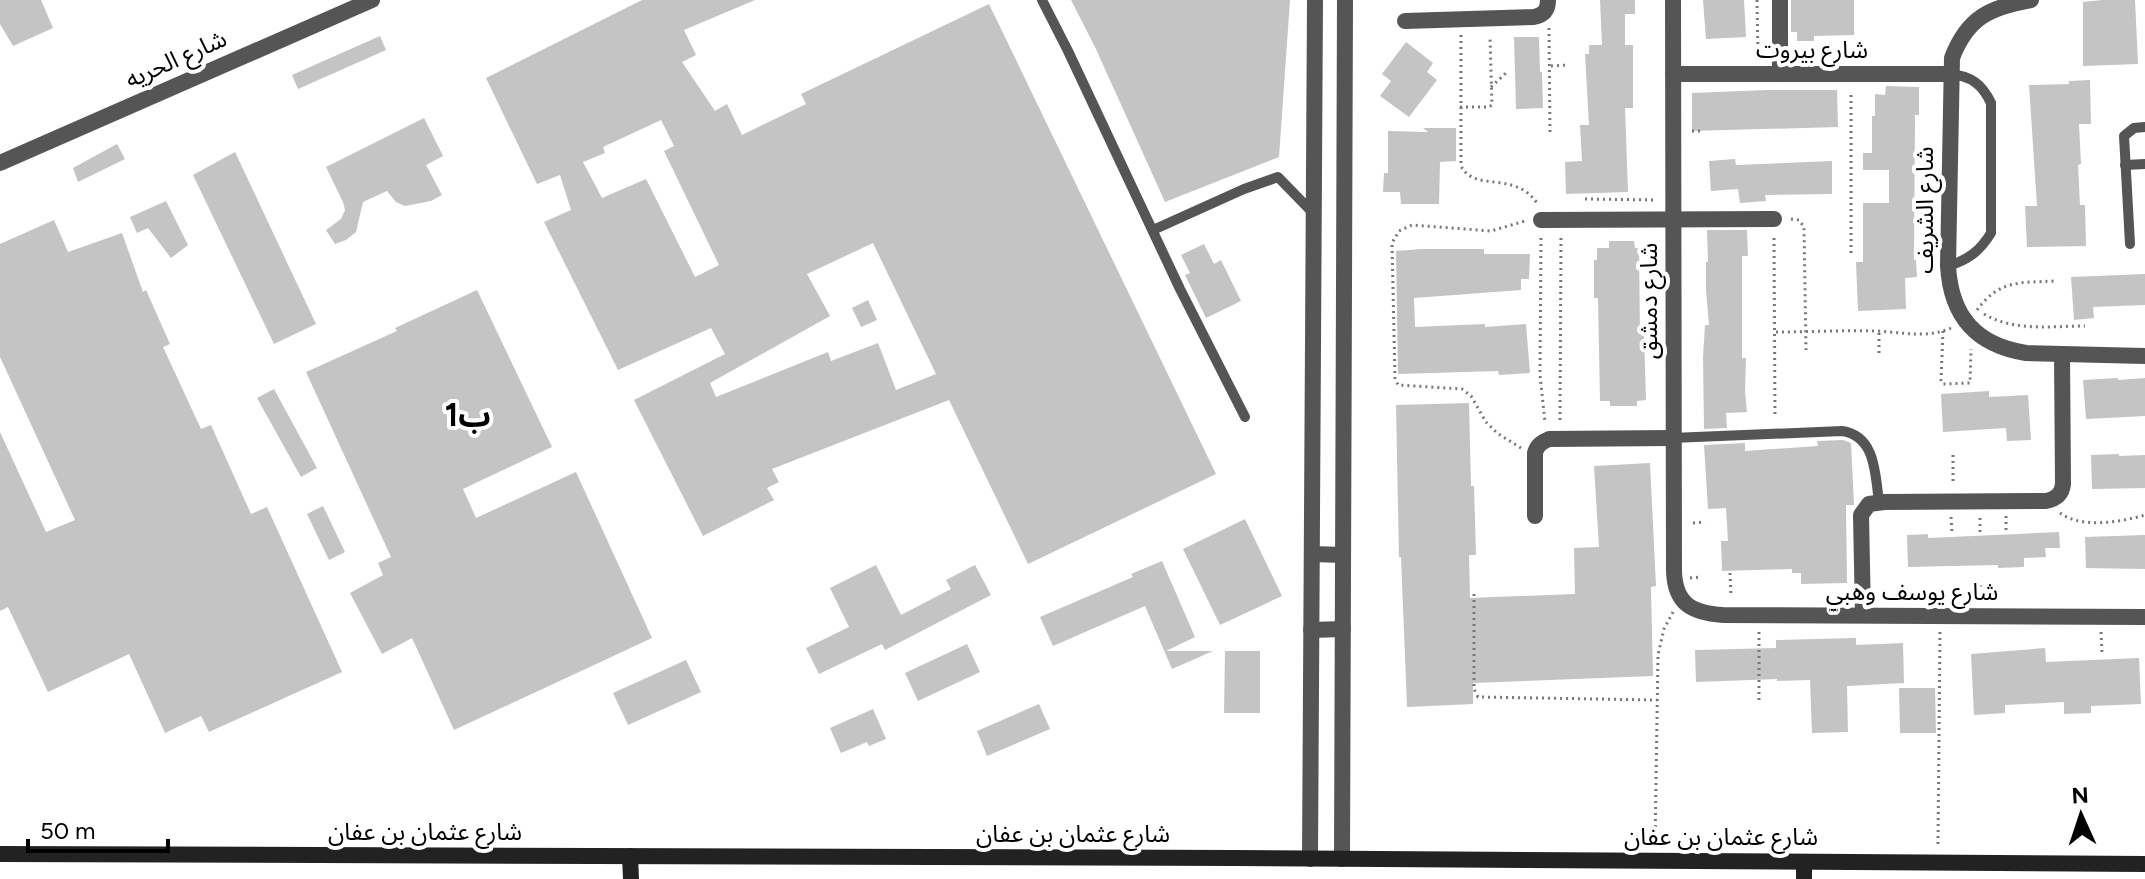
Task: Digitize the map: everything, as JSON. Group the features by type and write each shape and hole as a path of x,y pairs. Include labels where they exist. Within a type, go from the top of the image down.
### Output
{"main road":[{"name":"شارع عثمان بن عفان","path":"0,854 1655,861 1804,870 1937,863 2145,864"},
{"path":"630,856 631,879"}],"street":[{"name":"شارع الحريه","path":"0,163 372,0"},
{"path":"1310,859 1315,0"},
{"path":"1342,859 1345,0"},
{"name":"شارع دمشق","path":"1673,0 1674,578 1682,600"},
{"path":"1780,0 1780,74"},
{"name":"شارع الشريف","path":"1971,319 1954,303 1949,285 1952,58 1958,43 1973,23 1994,9 2031,0"},
{"path":"1405,21 1534,17 1546,7"},
{"name":"شارع بيروت","path":"1673,74 1950,74"},
{"path":"1541,220 1774,219"},
{"path":"1971,319 1991,343 2008,350 2062,355 2145,356"},
{"path":"1863,615 1861,515 1866,507 1879,502 2051,500 2060,494 2063,484 2062,355"},
{"path":"1535,516 1535,453 1539,445 1555,439 1672,438"},
{"path":"1312,554 1343,555"},
{"name":"شارع يوسف وهبي","path":"1682,600 1699,612 1731,615 2145,617"},
{"path":"1311,630 1343,629"}],"lane":[{"path":"1042,0 1180,289 1245,417"},
{"path":"1948,266 1962,262 1973,254 1991,233 1991,103 1976,81 1950,74"},
{"path":"2130,244 2124,136 2134,128 2145,127"},
{"path":"2125,165 2145,164"},
{"path":"1153,230 1278,177 1314,214"},
{"path":"1672,438 1854,433 1863,439 1868,449 1879,502"}],"path":[{"path":"1757,0 1758,74"},
{"path":"1546,7 1551,36 1550,136"},
{"path":"1460,107 1490,106 1490,18"},
{"path":"1461,19 1460,160 1464,172 1476,179 1520,186 1535,200 1540,210 1541,388 1555,439"},
{"path":"1550,66 1567,65"},
{"path":"1491,87 1506,73"},
{"path":"1851,74 1851,253"},
{"path":"1585,199 1673,200"},
{"path":"1775,434 1774,219 1799,220 1804,227 1806,350"},
{"path":"1535,453 1521,449 1497,433 1486,422 1471,396 1462,389 1398,385 1395,378 1392,243 1399,231 1412,225 1491,231 1522,221 1541,220"},
{"path":"1555,439 1561,220"},
{"path":"1775,332 1879,331 1921,335 1943,331 1971,319 1996,289 2009,283 2055,281"},
{"path":"1971,319 2022,327 2085,326"},
{"path":"1943,331 1941,382 1967,385 1971,382 1971,319"},
{"path":"1879,331 1879,357"},
{"path":"1953,455 1954,501"},
{"path":"2051,500 2059,512 2071,520 2120,522 2145,515"},
{"path":"1730,573 1731,615"},
{"path":"1474,594 1474,689 1478,697 1657,700"},
{"path":"1655,861 1660,642 1669,616 1682,600"},
{"path":"1759,615 1759,700"},
{"path":"1937,863 1940,616"}],"building":[{"path":"0,0 41,0 53,28 13,46 0,24"},
{"path":"642,0 755,0 684,30 696,55 682,62 715,111 727,104 742,135 806,104 801,94 989,4 1216,474 1028,564 949,400 772,469 779,482 767,488 774,500 703,536 634,400 725,354 711,328 618,370 544,222 571,210 560,175 537,184 486,78","holes":["661,120 674,146 664,151 719,265 695,277 646,179 602,198 583,162 605,153 603,147","873,243 936,374 896,390 878,343 831,361 828,352 716,397 710,383 830,316 807,274"]},
{"path":"1071,0 1290,0 1279,157 1165,202"},
{"path":"1600,0 1635,0 1635,14 1625,14 1625,45 1633,45 1633,108 1625,108 1628,192 1566,194 1565,162 1582,161 1580,125 1589,125 1585,54 1589,54 1589,45 1602,45"},
{"path":"1703,0 1744,0 1746,37 1706,39"},
{"path":"1791,0 1854,0 1854,35 1814,36 1814,41 1797,41 1797,32 1791,32"},
{"path":"2135,0 2138,64 2083,66 2083,2"},
{"path":"380,36 386,50 298,89 292,75"},
{"path":"1514,37 1539,37 1543,108 1516,109"},
{"path":"1406,42 1433,63 1427,72 1437,80 1409,117 1380,96 1391,81 1382,74"},
{"path":"2090,80 2091,124 2079,124 2081,164 2078,165 2080,205 2085,205 2086,246 2027,247 2025,206 2037,206 2029,85"},
{"path":"1886,86 1919,87 1919,115 1915,115 1914,260 1917,277 1905,278 1906,309 1858,311 1856,262 1863,262 1863,203 1889,203 1889,170 1863,170 1863,153 1872,153 1875,94 1885,95"},
{"path":"1837,90 1838,127 1692,131 1692,93"},
{"path":"424,118 443,156 426,165 442,195 431,201 405,206 396,202 387,191 363,202 356,232 335,244 326,230 341,219 345,210 326,167"},
{"path":"1423,128 1456,128 1456,161 1440,162 1439,204 1401,204 1400,192 1383,192 1384,173 1388,173 1388,131 1428,132"},
{"path":"117,144 125,159 78,182 73,168"},
{"path":"235,152 316,324 274,344 193,175"},
{"path":"1735,159 1736,165 1832,161 1832,194 1765,195 1766,201 1740,203 1738,189 1711,191 1709,161"},
{"path":"166,201 188,245 171,258 148,228 137,233 130,217"},
{"path":"54,220 68,252 122,233 143,292 146,290 170,344 163,347 201,429 211,425 251,514 267,507 342,672 209,732 201,716 165,733 129,654 48,692 8,607 0,611 0,432 46,532 75,520 0,357 0,244"},
{"path":"1707,230 1747,230 1748,256 1742,256 1742,358 1746,358 1747,412 1726,413 1727,428 1704,429 1703,357 1705,325 1709,325"},
{"path":"1609,241 1634,241 1635,248 1639,248 1640,334 1644,334 1646,400 1637,401 1637,406 1610,406 1610,401 1600,401 1594,260 1597,260 1597,248 1609,248"},
{"path":"1204,244 1214,264 1221,260 1241,301 1206,318 1185,275 1190,273 1181,255"},
{"path":"1484,249 1484,254 1530,254 1529,279 1521,279 1521,290 1414,298 1415,327 1526,324 1530,373 1398,374 1396,251"},
{"path":"2145,274 2145,305 2093,307 2094,318 2074,320 2071,277"},
{"path":"477,290 552,447 463,489 476,518 576,472 652,638 454,730 412,638 382,654 350,593 383,575 378,563 391,557 306,372"},
{"path":"868,300 877,320 861,327 852,308"},
{"path":"2145,378 2145,416 2086,419 2083,380"},
{"path":"274,389 317,468 301,477 257,398"},
{"path":"1989,391 1989,397 2028,395 2031,440 2007,441 2006,428 1943,432 1941,394"},
{"path":"1469,403 1476,555 1469,555 1470,598 1575,594 1574,548 1599,547 1594,466 1650,463 1656,586 1651,587 1653,676 1473,683 1473,704 1407,707 1399,557 1396,405"},
{"path":"1843,440 1851,443 1854,505 1846,505 1847,583 1801,584 1801,573 1792,573 1792,569 1722,571 1721,541 1728,541 1726,508 1708,509 1704,445 1745,443 1745,451 1818,446 1817,441"},
{"path":"2091,455 2145,455 2145,488 2092,489"},
{"path":"323,506 345,552 329,560 307,514"},
{"path":"1245,519 1282,596 1220,625 1183,549"},
{"path":"2059,532 2060,548 2045,548 2046,557 2024,558 2024,567 1908,567 1907,535 1928,534 1928,538"},
{"path":"2145,535 2145,569 2086,568 2085,537"},
{"path":"1162,561 1195,637 1166,651 1213,651 1172,669 1145,606 1053,646 1040,617 1133,577 1131,574"},
{"path":"876,565 901,615 951,589 946,580 975,565 991,595 885,650 882,644 819,674 806,648 849,627 830,588"},
{"path":"1856,638 1856,645 1903,643 1904,683 1847,686 1848,732 1812,733 1810,680 1696,682 1695,650 1776,648 1776,640"},
{"path":"967,644 980,672 918,701 905,673"},
{"path":"2045,648 2046,662 2139,658 2141,704 2091,706 2091,713 2064,714 2064,702 2005,705 2005,713 1974,715 1971,654"},
{"path":"1225,651 1260,651 1260,713 1224,713"},
{"path":"686,660 701,692 628,725 613,693"},
{"path":"1899,688 1935,688 1936,733 1900,733"},
{"path":"1039,704 1050,729 987,756 977,731"},
{"path":"873,709 886,739 869,746 867,742 841,753 830,728"}],"district":[{"name":"ب1","path":"468,415"}]}
